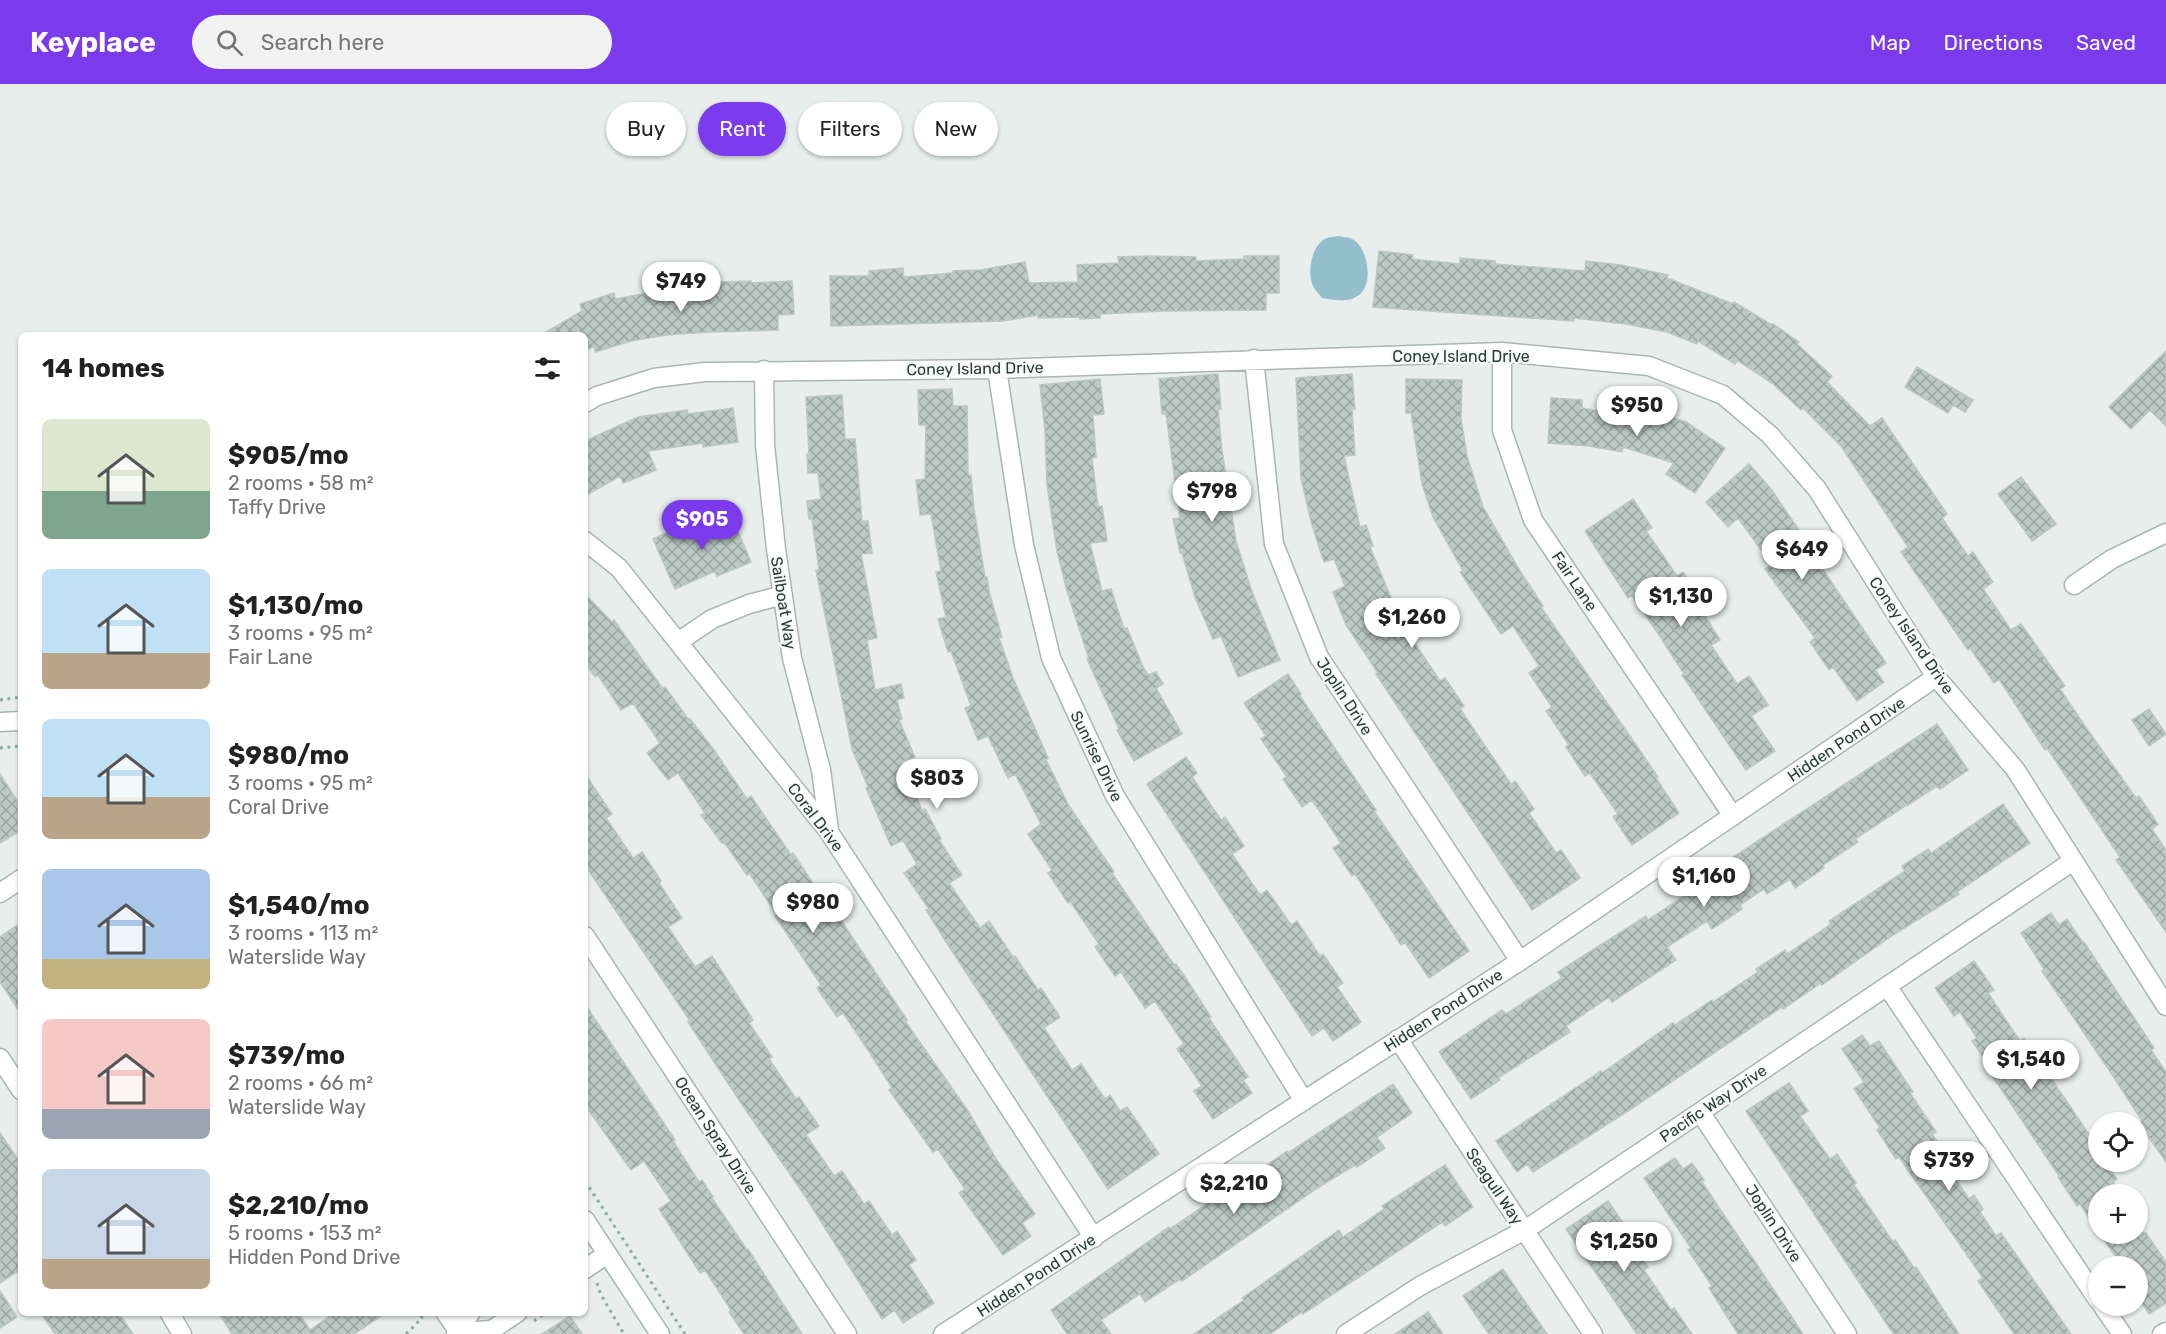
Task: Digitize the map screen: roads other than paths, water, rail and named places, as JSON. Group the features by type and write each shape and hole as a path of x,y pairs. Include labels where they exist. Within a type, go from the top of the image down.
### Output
{"street":[{"name":"Coney Island Drive","path":"588,402 597,396 654,378 705,372 997,369 1502,352 1648,366 1724,395 1770,435 1817,489 1936,677 2015,769 2166,1006"},
{"name":"Fair Lane","path":"1502,352 1502,429 1533,520 1733,816"},
{"name":"Joplin Drive","path":"1254,359 1274,544 1319,657 1520,961"},
{"name":"Sunrise Drive","path":"997,369 1024,545 1051,658 1115,796 1304,1101"},
{"name":"Sailboat Way","path":"764,370 765,445 783,596 792,658 821,770 829,832"},
{"path":"2074,585 2112,559 2166,533"},
{"name":"Coral Drive","path":"588,543 619,568 829,832 1094,1238"},
{"path":"678,642 712,619 749,604 783,596"},
{"name":"Hidden Pond Drive","path":"943,1334 1520,961 1936,677"},
{"path":"0,722 18,721"},
{"name":"Pacific Way Drive","path":"1346,1334 1420,1286 1525,1230 2073,861"},
{"path":"0,893 18,881"},
{"name":"Ocean Spray Drive","path":"588,941 847,1334"},
{"path":"1887,986 2088,1285"},
{"name":"Seagull Way","path":"1398,1039 1593,1334"},
{"path":"0,1058 18,1085"},
{"name":"Joplin Drive","path":"1700,1112 1847,1334"},
{"path":"588,1226 660,1334"},
{"path":"591,1275 607,1254"},
{"path":"171,1316 183,1334"},
{"path":"448,1316 458,1333"},
{"path":"458,1333 469,1316"},
{"path":"458,1333 492,1330 512,1316"},
{"path":"2110,1316 2122,1334"}],"water":[{"path":"1338,236 1350,238 1358,243 1367,266 1368,275 1364,290 1355,298 1346,300 1322,298 1313,286 1310,275 1313,255 1319,244 1326,238"}]}
